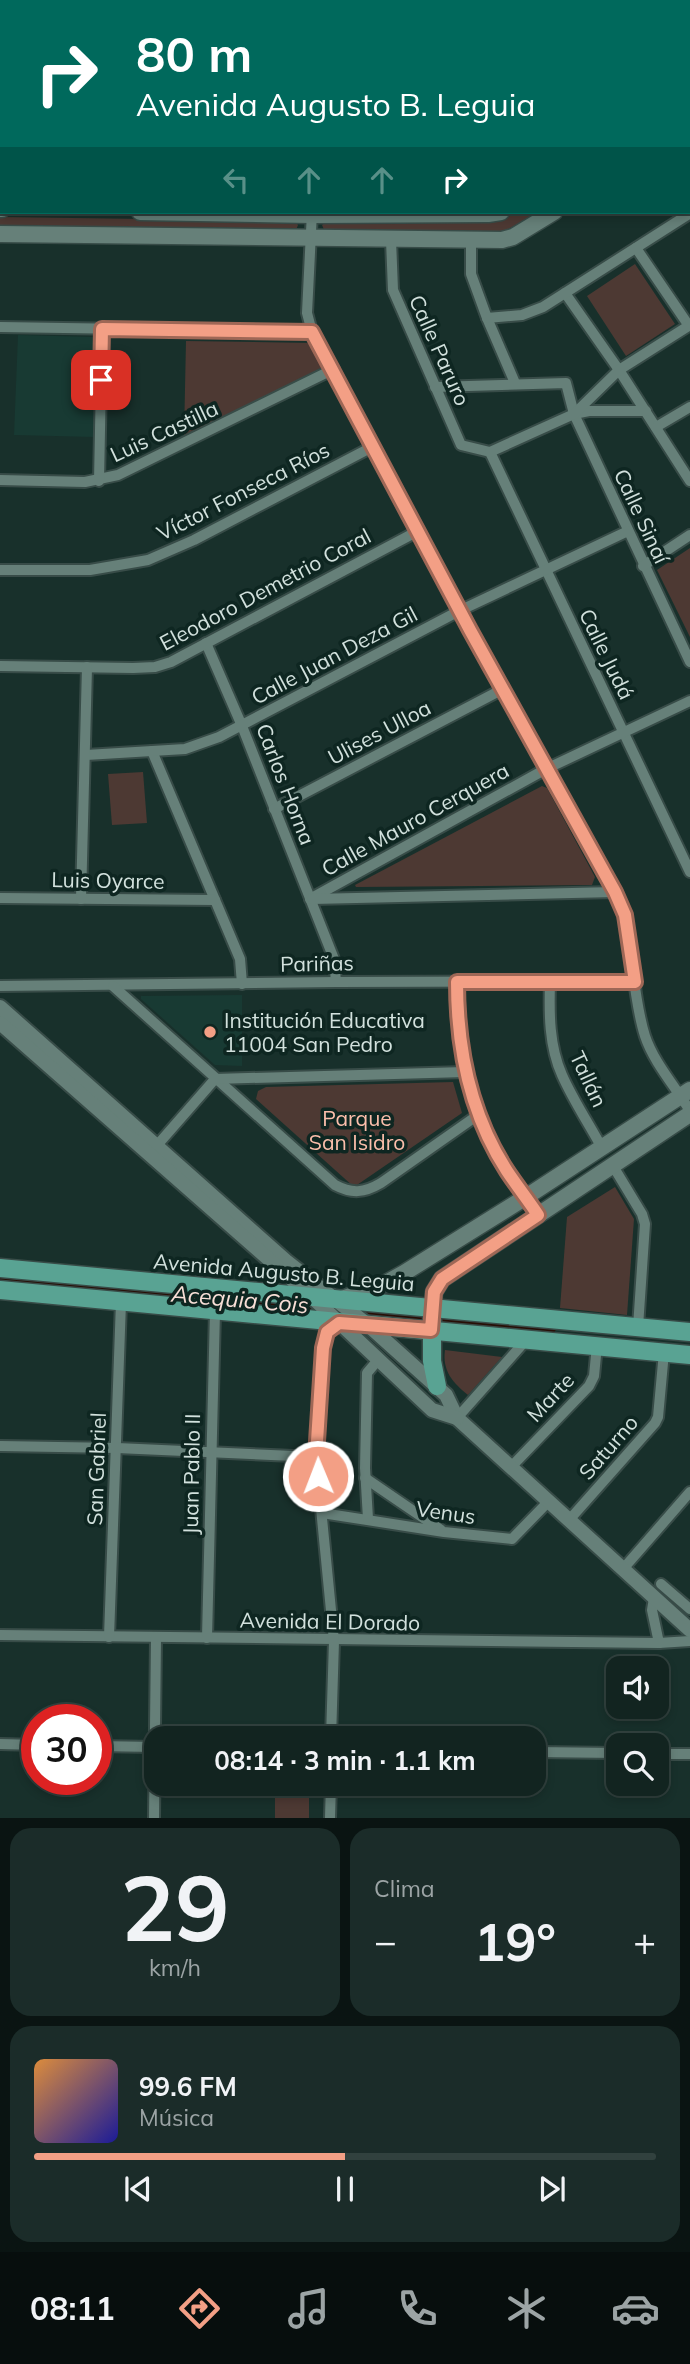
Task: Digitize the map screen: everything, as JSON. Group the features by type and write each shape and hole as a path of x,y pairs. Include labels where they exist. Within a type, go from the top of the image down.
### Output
{"main road":[{"path":"0,234 502,240 513,237 551,214"},
{"path":"339,1300 386,1283 526,1197 686,1093"},
{"path":"437,1386 432,1362 431,1329 434,1292 442,1279 690,1112"},
{"name":"Avenida Augusto B. Leguia","path":"0,1268 690,1332"},
{"path":"0,1290 690,1355"}],"street":[{"path":"312,214 307,313 312,332 460,611 615,892 625,915 645,1036 654,1056 686,1093 690,1112"},
{"path":"487,318 534,312 689,214"},
{"name":"Calle Paruro","path":"391,240 393,290 461,445 490,452"},
{"path":"435,387 515,383 471,274 471,241"},
{"path":"574,414 619,370 689,326 636,248"},
{"path":"565,293 619,370 690,481"},
{"path":"0,327 312,332"},
{"path":"99,481 102,329"},
{"name":"Luis Castilla","path":"0,480 99,481 134,468 334,369"},
{"name":"Calle Sinaí","path":"515,383 566,383 574,414 690,662"},
{"path":"656,427 690,407"},
{"path":"490,452 574,414 589,411 646,411"},
{"name":"Víctor Fonseca Ríos","path":"0,569 90,570 148,560 194,540 374,446"},
{"name":"Calle Judá","path":"490,452 690,872"},
{"name":"Eleodoro Demetrio Coral","path":"0,666 155,667 171,662 418,531"},
{"name":"Calle Juan Deza Gil","path":"86,755 185,749 200,745 242,726 460,611 628,531"},
{"path":"643,566 690,535"},
{"name":"Carlos Horna","path":"206,643 242,726 334,959 335,982"},
{"path":"81,899 88,667"},
{"name":"Ulises Ulloa","path":"274,809 503,689"},
{"name":"Calle Mauro Cerquera","path":"310,899 547,769 690,701"},
{"path":"152,751 240,959 242,984"},
{"path":"310,899 615,892"},
{"name":"Luis Oyarce","path":"0,898 215,900"},
{"path":"457,982 458,1022 465,1072 478,1115 507,1171 538,1215"},
{"name":"Tallán","path":"550,982 549,1016 561,1073 602,1148"},
{"name":"Pariñas","path":"0,986 635,982"},
{"path":"113,986 335,1185 355,1192 370,1190 478,1115"},
{"path":"0,1007 432,1410 457,1418"},
{"path":"0,1023 286,1261 369,1325 446,1395 457,1418 690,1630"},
{"path":"153,1150 215,1079 465,1072"},
{"path":"613,1166 642,1214 645,1224 638,1327"},
{"name":"San Gabriel","path":"109,1637 121,1302"},
{"name":"Juan Pablo II","path":"207,1638 215,1311"},
{"path":"331,1726 334,1641 316,1457 323,1348 327,1332 339,1323"},
{"path":"457,1418 527,1339"},
{"name":"Marte","path":"512,1466 589,1386 594,1376 597,1345"},
{"name":"Saturno","path":"570,1519 655,1423 658,1417 664,1352"},
{"path":"368,1519 365,1478 367,1373 378,1360"},
{"path":"0,1446 316,1457"},
{"path":"365,1478 444,1532"},
{"path":"623,1569 690,1492"},
{"name":"Venus","path":"322,1513 444,1532 512,1539 549,1501"},
{"path":"662,1584 690,1609"},
{"path":"654,1598 652,1610 659,1643"},
{"name":"Avenida El Dorado","path":"0,1635 334,1641 690,1641"},
{"path":"155,1726 156,1637"},
{"path":"0,1745 21,1745"},
{"path":"112,1746 144,1747"},
{"path":"546,1752 606,1753"},
{"path":"669,1754 690,1754"},
{"path":"154,1796 154,1818"},
{"path":"330,1818 331,1796"}],"shaded area":[{"path":"18,335 93,337 98,344 98,363 93,368 93,375 98,379 95,437 14,435"},
{"name":"Institución Educativa 11004 San Pedro","path":"242,995 242,1066 215,1065 141,999 141,996"}],"green space":[{"path":"513,214 535,214 503,232 325,232 322,225 326,222 501,221"},
{"path":"0,217 295,221 298,225 296,230 0,226"},
{"path":"635,264 675,324 626,356 587,296"},
{"path":"186,341 313,343 323,367 184,437"},
{"path":"690,548 690,637 657,570"},
{"path":"143,772 147,823 112,825 108,774"},
{"path":"542,786 547,788 595,877 592,885 356,887 355,885"},
{"name":"Parque San Isidro","path":"453,1082 462,1113 354,1187 256,1099 258,1091 266,1087"},
{"path":"615,1187 634,1219 627,1315 560,1308 567,1217"},
{"path":"445,1350 502,1357 468,1395 450,1376 445,1364"},
{"path":"275,1796 309,1796 309,1818 275,1818"}],"waterway":[{"name":"Acequia Cois","path":"0,1278 391,1316 550,1328"}],"place":[{"name":"Institución Educativa 11004 San Pedro","path":"210,1032"}],"route":[{"path":"101,380 102,329 312,332 625,915 635,982 457,982 460,1042 465,1072 478,1115 507,1171 538,1215 442,1279 434,1292 431,1330 339,1323 327,1332 323,1348 316,1457 318,1476"}]}
